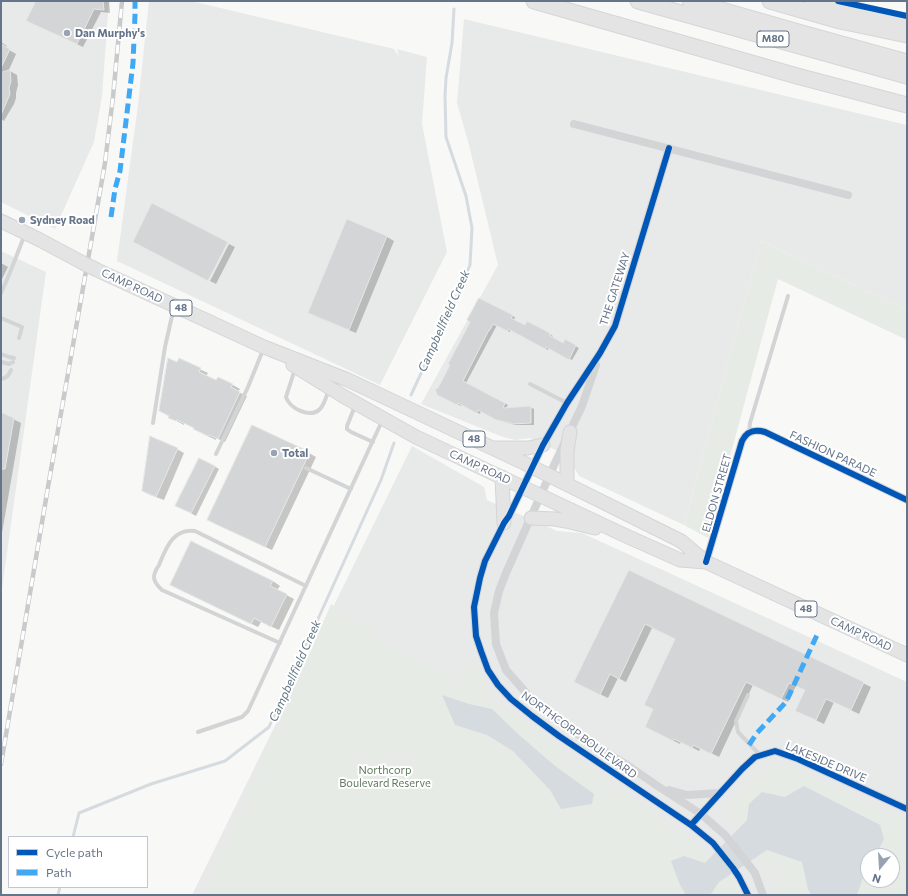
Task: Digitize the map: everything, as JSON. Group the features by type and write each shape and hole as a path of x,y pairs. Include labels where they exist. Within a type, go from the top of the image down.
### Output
{"highway":[{"path":"534,1 907,106"},
{"name":"M80","path":"638,1 907,76"},
{"name":"M80","path":"690,1 907,62"},
{"path":"770,1 840,20 907,35"},
{"path":"805,1 907,24"}],"main road":[{"name":"CAMP ROAD","path":"1,222 97,270 264,347 348,380 493,448 681,541 706,562 907,655"},
{"name":"CAMP ROAD","path":"264,347 356,404 416,437 680,560 706,562"},
{"path":"567,484 567,451 570,432"},
{"path":"493,448 528,448 543,445"},
{"path":"502,477 504,523"},
{"path":"531,518 566,521 624,535"}],"street":[{"path":"574,124 848,196"},
{"name":"THE GATEWAY","path":"533,468 543,445 567,403 600,353 615,326 669,148"},
{"name":"THE GATEWAY","path":"549,475 582,406 600,353"},
{"name":"FASHION PARADE","path":"749,432 765,432 907,500"},
{"name":"ELDON STREET","path":"706,562 742,441 749,432"},
{"name":"NORTHCORP BOULEVARD","path":"533,468 485,561 476,594 474,607 476,636 480,651 488,670 498,686 532,716 691,825 713,843 733,868 748,895"},
{"name":"NORTHCORP BOULEVARD","path":"549,475 506,573 499,591 494,613 496,644 506,670 552,717 701,814 725,835 755,873 763,895"},
{"name":"LAKESIDE DRIVE","path":"691,825 742,769 755,757 775,751 798,759 907,810"},
{"path":"659,787 687,795 720,793"}],"lane":[{"path":"1,293 25,233"},
{"path":"749,432 750,423 788,296"},
{"path":"153,423 165,347 174,305"},
{"path":"1,318 22,327 20,338"},
{"path":"216,454 248,387 264,347"},
{"path":"1,354 14,360 9,364 1,362"},
{"path":"296,367 286,397 290,404 295,408 309,413 319,410 330,388"},
{"path":"1,379 8,377 11,370"},
{"path":"530,384 567,403"},
{"path":"356,404 347,429 373,442"},
{"path":"198,732 242,717 248,711 383,419"},
{"path":"306,468 351,489"},
{"path":"280,643 162,590 156,584 154,577 167,546 176,535 187,530 195,531 306,586"},
{"path":"748,695 736,721 738,732 760,756"},
{"path":"584,753 591,743"}],"shaded area":[{"path":"1,1 109,1 102,96 94,142 55,229 1,202"},
{"path":"149,1 191,1 394,49 399,57 397,49 427,57 422,124 447,252 380,385 117,261 138,105"},
{"path":"464,19 907,125 907,310 761,241 684,525 579,476 573,466 571,457 530,438 515,440 503,437 421,404 498,265 469,145 457,103"},
{"path":"1,251 46,272 1,596"},
{"path":"412,446 484,487 487,500 557,531 582,533 907,682 907,895 192,895"},
{"path":"442,695 469,704 492,709 555,766 594,794 592,804 561,809 550,790 513,751 487,735 455,725"},
{"path":"804,786 880,825 884,839 879,848 860,848 860,886 857,895 811,895 808,889 802,862 767,850 719,882 710,895 686,895 680,885 671,861 684,856 705,863 747,820 749,804 762,792 785,797"}],"green space":[{"path":"761,241 907,310 907,340 778,279 708,538 684,525"},
{"name":"Northcorp Boulevard Reserve","path":"331,604 371,629 377,640 450,676 474,664 498,703 522,722 674,827 703,850 724,873 738,895 204,895"},
{"path":"788,766 907,822 907,895 782,895 767,867 732,821 729,809 731,802 758,772"}],"building":[{"name":"Dan Murphy's","path":"36,1 103,1 104,10 94,9 77,44 26,21"},
{"path":"1,44 10,49 1,68"},
{"path":"10,70 10,94 1,115 1,73"},
{"path":"152,203 228,242 208,281 133,242"},
{"path":"347,219 387,236 349,330 308,313"},
{"path":"479,298 513,315 511,318 525,325 527,321 550,333 549,335 563,343 565,339 576,345 569,360 508,329 507,331 493,324 489,330 463,381 505,403 503,408 531,406 531,423 511,424 496,420 478,410 476,413 458,403 457,405 437,395 435,389 438,388 450,365 448,364 470,322 467,320"},
{"path":"168,358 177,362 179,358 201,368 199,372 216,380 218,377 233,384 231,387 240,392 218,439 209,435 208,436 177,420 168,418 169,416 159,411"},
{"path":"1,412 14,418 5,469 1,469"},
{"path":"252,425 310,452 265,547 207,520"},
{"path":"150,436 178,448 156,497 142,491"},
{"path":"199,458 215,466 191,513 175,506"},
{"path":"191,541 273,581 270,586 287,594 271,627 254,618 251,624 170,585"},
{"path":"629,570 864,682 851,710 826,699 816,720 795,711 805,690 789,683 781,699 746,682 711,754 693,745 692,748 674,739 673,741 645,727 653,709 644,705 675,639 645,624 619,679 610,674 600,695 574,682"}],"waterway":[{"name":"Campbellfield Creek","path":"411,395 470,265 472,228 466,196 446,137 446,78 452,43 454,9"},
{"name":"Campbellfield Creek","path":"73,836 79,813 151,784 225,761 269,727 381,480 394,443"},
{"name":"Campbellfield Creek","path":"58,895 60,888"}],"railway":[{"path":"1,764 105,163 122,1"}],"marked path":[{"path":"111,217 115,189 120,171 133,63 135,1"},
{"path":"749,745 757,733 786,702 817,635"}],"cycle path":[{"path":"838,1 907,16"},
{"path":"669,148 615,326 600,353 567,403 543,445 509,516 485,561 474,607 476,636 488,670 498,685 511,699 559,736 691,825 713,843 733,868 748,895"},
{"path":"706,562 742,441 746,435 754,431 765,432 907,500"},
{"path":"691,825 742,769 755,757 775,751 798,759 907,809"}],"place":[{"name":"Dan Murphy's","path":"67,33"},
{"name":"Sydney Road","path":"22,220"},
{"name":"Total","path":"274,453"}]}
